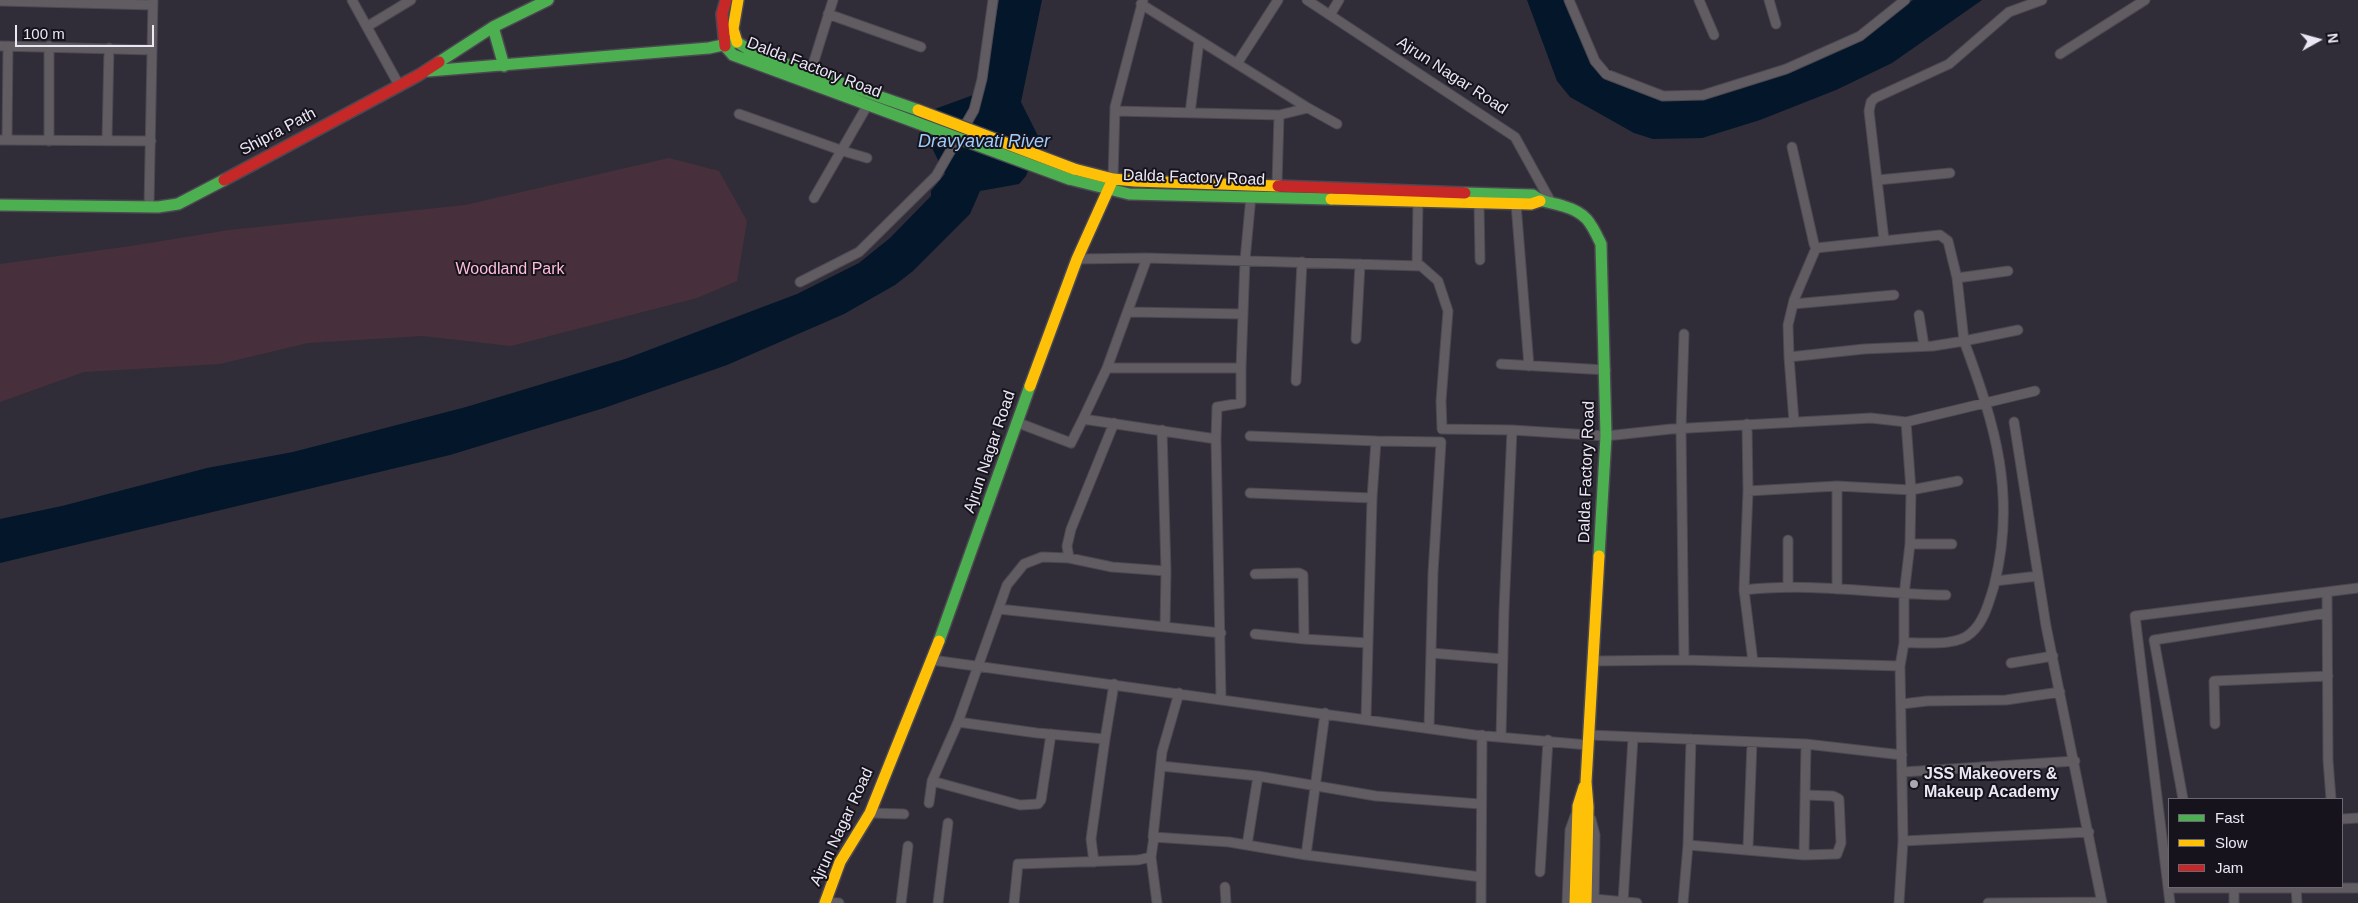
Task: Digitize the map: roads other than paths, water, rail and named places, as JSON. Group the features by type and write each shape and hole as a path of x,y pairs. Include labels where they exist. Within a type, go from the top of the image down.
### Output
{"street":[{"path":"352,0 399,85"},
{"path":"368,26 411,0"},
{"name":"Shipra Path","path":"0,205 150,206 178,204 425,71 493,27 548,0"},
{"path":"725,46 722,14 726,0"},
{"path":"737,42 733,29 738,0"},
{"path":"810,74 833,0"},
{"path":"800,282 859,252 936,176 974,110 982,79 993,0"},
{"path":"1238,62 1278,0"},
{"name":"Ajrun Nagar Road","path":"1307,0 1515,137 1552,204"},
{"path":"1330,15 1339,0"},
{"path":"1569,0 1595,61 1606,74 1663,96 1703,95 1786,69 1860,36 1905,0"},
{"path":"1699,0 1714,35"},
{"path":"1769,0 1776,24"},
{"path":"1884,240 1869,111 1871,102 1875,98 1949,64 2009,12 2042,0"},
{"path":"2060,54 2145,0"},
{"path":"2,1 153,2 150,206"},
{"path":"1142,2 1199,41 1238,62 1308,108 1337,124"},
{"name":"Ajrun Nagar Road","path":"825,902 840,862 870,813 932,660 980,532 1016,422 1077,259 1113,179 1115,111 1142,2"},
{"path":"828,14 921,46"},
{"path":"493,27 504,66"},
{"path":"1190,113 1199,41"},
{"name":"Dalda Factory Road","path":"425,71 504,66 725,46 737,42 754,52 810,74 918,110 1107,190 1137,194 1516,204 1531,204 1540,201"},
{"path":"151,141 4,140 4,46 152,50"},
{"path":"49,46 49,141"},
{"name":"Dalda Factory Road","path":"725,46 733,55 867,106 1072,174 1113,179 1215,185 1277,185 1533,195 1540,201 1564,206 1590,220 1601,244 1605,286 1606,436 1595,661 1583,807 1581,890 1575,903"},
{"path":"108,140 109,48"},
{"path":"814,198 843,152 867,106"},
{"path":"1115,111 1279,115 1308,108"},
{"path":"739,114 843,152 867,158"},
{"path":"1277,185 1279,115"},
{"path":"1792,147 1816,248 1793,304 1788,324 1794,422"},
{"path":"1878,180 1950,173"},
{"path":"1222,699 1216,439 1217,406 1241,403 1245,260 1251,196"},
{"path":"1417,266 1418,200"},
{"path":"1479,203 1480,260"},
{"path":"1516,204 1529,366"},
{"path":"1816,248 1884,240 1945,236 1957,278 1964,341 1986,402 1996,439 2003,485 2004,525 1995,581 1982,620 1970,634 1953,641 1904,643"},
{"path":"1016,422 1071,443 1107,368 1129,312 1147,258"},
{"path":"1077,259 1147,258 1421,266 1438,281 1448,311 1441,401 1442,429 1429,728"},
{"path":"1296,381 1302,262"},
{"path":"1356,339 1360,264"},
{"path":"1957,278 2008,271"},
{"path":"1793,304 1894,295"},
{"path":"1129,312 1243,314"},
{"path":"1919,315 1924,346"},
{"path":"1789,357 1864,349 1924,346 1964,341 2018,330"},
{"path":"1684,334 1681,428 1684,660"},
{"path":"1501,364 1606,370"},
{"path":"1107,368 1241,368"},
{"path":"1442,429 1512,430 1606,436 1681,428 1871,418 1906,422 2035,391"},
{"path":"1083,419 1216,439"},
{"path":"1899,903 1903,841 1900,666 1904,643 1904,595 1910,544 1911,490 1906,422"},
{"path":"1988,903 2102,902 2038,576 2014,422"},
{"path":"1069,558 1067,546 1071,529 1114,423"},
{"path":"1747,424 1748,490 1744,590 1753,662"},
{"path":"1162,430 1166,571 1165,627"},
{"path":"1502,737 1503,659 1512,430"},
{"path":"1250,436 1440,442"},
{"path":"1366,719 1372,498 1376,441"},
{"path":"1748,490 1837,486 1911,490 1958,481"},
{"path":"1837,486 1837,589"},
{"path":"1250,493 1372,498"},
{"path":"1788,540 1788,586"},
{"path":"1910,544 1952,544"},
{"path":"929,803 932,781 958,722 1007,585 1024,564 1042,557 1069,558 1112,567 1166,571"},
{"path":"1255,574 1299,573 1303,575 1304,639"},
{"path":"1995,581 2038,576"},
{"path":"1744,590 1788,586 1904,595 1946,595"},
{"path":"2170,903 2165,816 2135,616 2358,588"},
{"path":"2328,592 2328,760 2331,798"},
{"path":"999,609 1221,633"},
{"path":"2183,798 2154,640 2327,613"},
{"path":"1255,634 1368,643"},
{"path":"1431,653 1503,659"},
{"path":"2011,664 2053,656"},
{"path":"932,660 1502,737 1548,740 1691,739 1806,744 1902,755"},
{"path":"1595,661 1684,660 1900,666"},
{"path":"2143,676 2160,673"},
{"path":"2215,724 2214,681 2328,676"},
{"path":"1094,862 1091,839 1104,739 1114,684"},
{"path":"1902,704 1927,701 2006,700 2060,692"},
{"path":"1157,903 1151,857 1162,752 1179,693"},
{"path":"1306,855 1325,713"},
{"path":"958,722 1104,739"},
{"path":"932,781 1020,805 1038,804 1041,800 1051,734"},
{"path":"1481,903 1480,804 1482,735"},
{"path":"1623,902 1633,738"},
{"path":"1683,903 1688,845 1691,739"},
{"path":"1540,872 1541,822 1548,740"},
{"path":"1748,848 1752,742"},
{"path":"1804,855 1806,744"},
{"path":"1903,772 2075,762"},
{"path":"1161,766 1258,776 1376,796 1480,804"},
{"path":"1247,845 1258,776"},
{"path":"1688,845 1748,848 1804,855 1834,855 1839,852 1841,843 1838,797 1805,795"},
{"path":"1583,807 1595,835 1591,902 1637,903"},
{"path":"1567,903 1570,830 1583,807"},
{"path":"870,813 904,814"},
{"path":"2343,818 2358,818"},
{"path":"938,903 948,823"},
{"path":"1903,841 2089,832"},
{"path":"1154,837 1247,845 1306,855 1481,877"},
{"path":"901,903 908,846"},
{"path":"1014,903 1018,864 1138,860 1151,857"},
{"path":"1225,887 1226,903"},
{"path":"2234,888 2234,903"},
{"path":"2296,888 2296,903"},
{"path":"2343,888 2358,888"},
{"name":"Dalda Factory Road","path":"1581,890 1591,902"},
{"path":"825,902 839,903"}],"water":[{"name":"Dravyavati River","path":"999,0 1042,0 1021,102 1039,138 1042,149 1036,151 1026,176 1019,184 980,191 970,214 913,271 895,285 844,314 727,365 604,408 450,455 0,563 0,519 62,506 207,468 293,452 466,407 625,359 797,294 859,263 890,238 931,196 931,191 945,174 927,138 935,109 984,91"},
{"path":"1527,0 1571,0 1594,60 1653,95 1705,95 1728,89 1873,29 1913,0 1982,0 1892,63 1836,90 1760,120 1702,138 1653,139 1634,133 1570,97 1557,81"}],"place":[{"name":"JSS Makeovers & Makeup Academy","path":"1914,784"}],"park label":[{"name":"Woodland Park","path":"510,270"}]}
